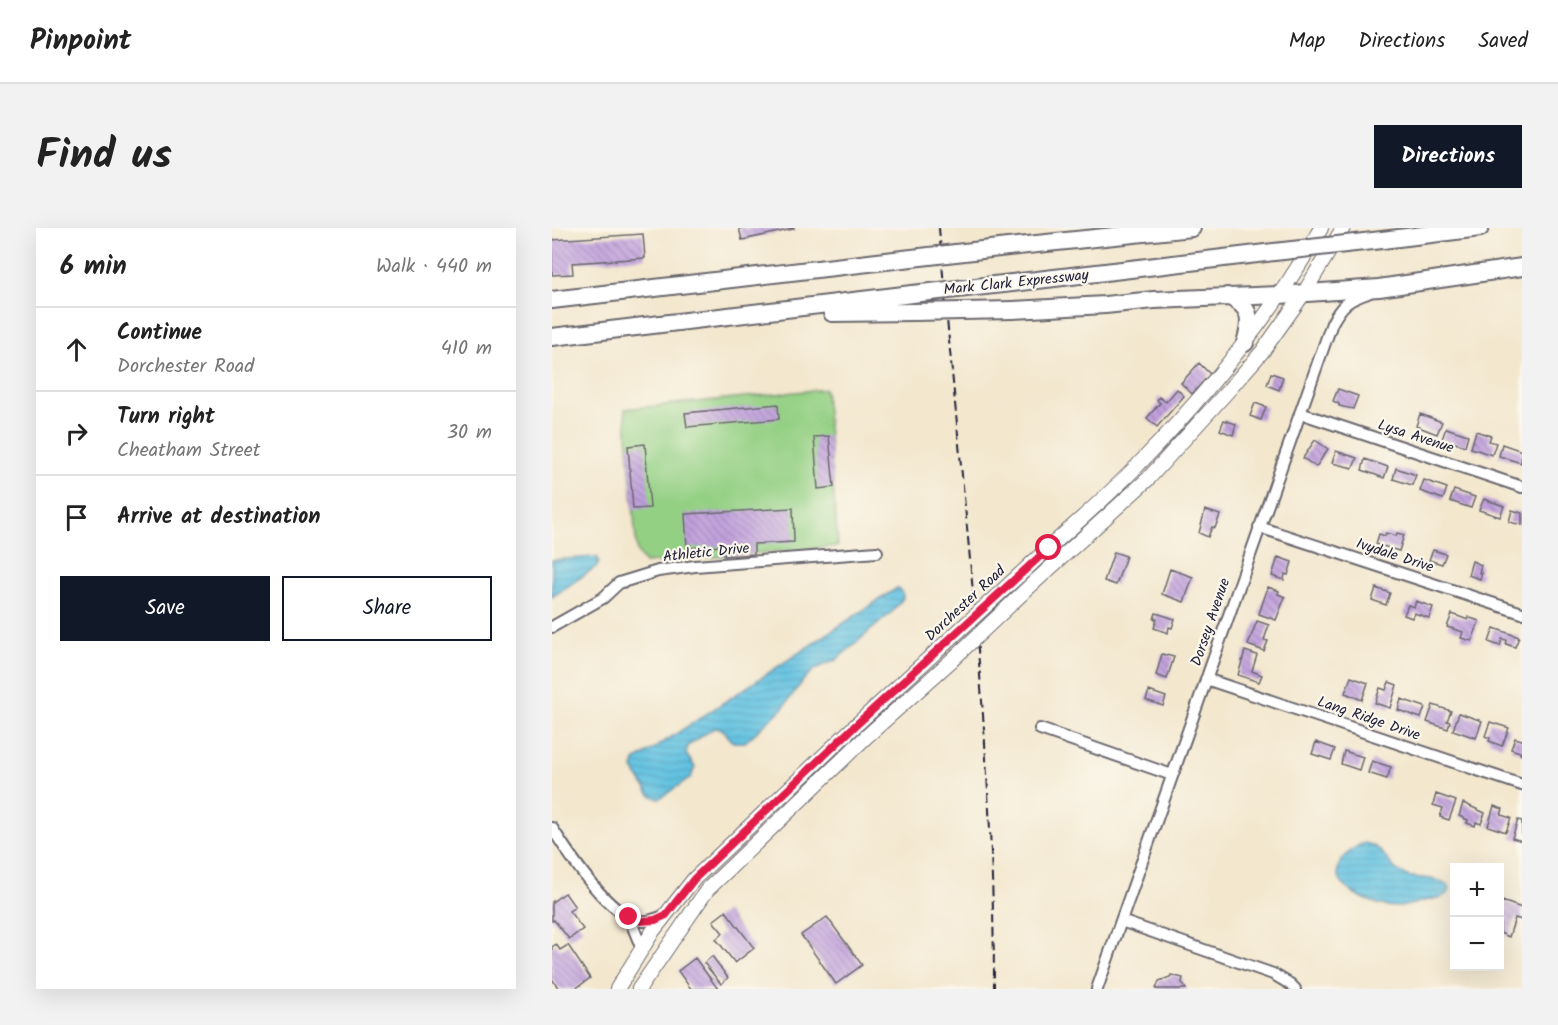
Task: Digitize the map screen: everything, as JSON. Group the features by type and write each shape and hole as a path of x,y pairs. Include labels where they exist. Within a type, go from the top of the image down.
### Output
{"highway":[{"path":"1008,247 1102,228"},
{"path":"552,298 1192,228"},
{"name":"Mark Clark Expressway","path":"554,337 1480,228"},
{"path":"762,313 1013,310 1154,300 1279,295 1379,288 1522,267"},
{"path":"1226,296 1238,300 1247,311 1250,319 1245,344"}],"main road":[{"name":"Dorchester Road","path":"617,989 642,949 694,879 856,725 1136,467 1214,383 1279,295 1321,228"},
{"path":"639,989 707,890 866,737 1148,479 1262,352 1304,293 1343,228"}],"street":[{"name":"Dorsey Avenue","path":"1097,989 1332,323 1338,311 1347,302 1379,288"},
{"name":"Lysa Avenue","path":"1300,413 1522,487"},
{"name":"Ivydale Drive","path":"1259,526 1522,613"},
{"name":"Athletic Drive","path":"552,627 603,598 619,583 658,571 877,552"},
{"name":"Lang Ridge Drive","path":"1206,680 1522,785"},
{"path":"1040,729 1172,776"},
{"path":"552,828 587,879 610,903 629,917 641,921 655,920 666,915"},
{"path":"629,917 642,949"},
{"path":"1121,921 1273,974 1294,989"}],"green space":[{"path":"825,389 838,546 645,563 637,552 625,409"}],"water":[{"path":"596,557 599,563 596,567 552,597 552,560"},
{"path":"897,588 902,591 903,598 893,611 836,660 817,668 805,678 782,709 745,742 733,742 722,729 714,728 688,746 686,754 695,767 691,777 659,799 650,795 633,769 635,761"},
{"path":"1365,843 1373,846 1398,871 1411,877 1433,879 1444,883 1450,888 1449,891 1445,896 1397,907 1369,901 1342,884 1338,876 1338,868 1343,859"}],"building":[{"path":"739,228 794,228 794,229 742,240"},
{"path":"643,234 645,258 572,263 573,274 552,275 552,240"},
{"path":"1199,363 1210,374 1192,394 1181,383"},
{"path":"1271,373 1283,377 1279,390 1267,385"},
{"path":"1177,389 1184,396 1157,427 1147,418 1160,403 1157,400 1159,397 1166,402"},
{"path":"1338,389 1358,396 1353,409 1339,406 1333,401"},
{"path":"1255,403 1266,407 1261,420 1250,416"},
{"path":"778,404 779,419 687,427 685,413"},
{"path":"1420,414 1442,422 1437,434 1416,426"},
{"path":"1224,420 1236,424 1233,435 1220,430"},
{"path":"1446,428 1468,435 1465,446 1442,439"},
{"path":"1476,431 1491,436 1489,441 1496,443 1492,455 1471,448"},
{"path":"829,436 834,487 818,489 814,437"},
{"path":"1315,440 1328,449 1316,467 1303,458"},
{"path":"645,444 650,508 633,509 628,446"},
{"path":"1502,444 1522,451 1521,463 1499,456"},
{"path":"1336,451 1357,458 1353,468 1332,463"},
{"path":"1365,459 1388,467 1384,478 1362,470"},
{"path":"1396,468 1416,475 1412,485 1393,479"},
{"path":"1424,480 1447,488 1443,499 1420,491"},
{"path":"1454,490 1475,497 1471,508 1450,501"},
{"path":"1484,499 1504,506 1500,517 1479,510"},
{"path":"793,508 794,542 754,544 754,554 724,556 724,546 687,548 685,514"},
{"path":"1205,510 1220,515 1215,528 1212,527 1208,537 1199,533"},
{"path":"1512,510 1522,513 1522,525 1509,522"},
{"path":"1386,533 1396,536 1397,533 1404,535 1399,551 1376,544 1379,534 1385,536"},
{"path":"1433,550 1446,554 1442,564 1429,560"},
{"path":"1114,552 1126,556 1116,585 1104,581"},
{"path":"1278,557 1292,562 1284,580 1272,576"},
{"path":"1472,561 1481,565 1480,579 1468,575"},
{"path":"1170,569 1193,577 1184,602 1162,594"},
{"path":"1268,587 1279,591 1278,594 1285,597 1276,620 1259,614"},
{"path":"1376,588 1390,593 1386,605 1372,600"},
{"path":"1416,601 1433,607 1429,618 1414,613 1412,618 1404,615 1408,605 1414,607"},
{"path":"1156,613 1175,619 1168,633 1154,628"},
{"path":"1452,614 1479,621 1472,641 1461,638 1463,632 1447,627"},
{"path":"1257,621 1269,625 1264,640 1268,641 1264,651 1248,645"},
{"path":"1494,628 1519,637 1515,647 1506,644 1507,640 1502,639 1500,646 1489,642"},
{"path":"1245,651 1257,655 1252,671 1262,675 1259,682 1238,675"},
{"path":"1162,654 1174,657 1167,679 1156,675"},
{"path":"1351,677 1368,683 1362,700 1345,693"},
{"path":"1389,682 1397,685 1390,708 1375,703 1380,688 1386,690"},
{"path":"1149,691 1166,697 1163,706 1146,700"},
{"path":"1401,699 1425,707 1421,718 1398,710"},
{"path":"1433,705 1451,711 1447,721 1450,722 1448,729 1427,722"},
{"path":"1459,713 1482,721 1476,738 1453,730"},
{"path":"1490,722 1509,728 1502,746 1489,741 1490,738 1485,736"},
{"path":"1515,738 1522,740 1522,755 1511,749"},
{"path":"1316,742 1335,749 1331,760 1312,754"},
{"path":"1344,751 1363,757 1359,770 1341,764"},
{"path":"1372,761 1391,767 1387,779 1368,773"},
{"path":"1436,794 1456,801 1449,820 1440,817 1443,808 1433,805"},
{"path":"1463,803 1485,813 1481,824 1476,822 1475,826 1459,816"},
{"path":"1494,806 1503,809 1501,815 1511,818 1506,832 1488,826"},
{"path":"1518,820 1522,821 1522,841 1512,838"},
{"path":"565,893 575,907 569,911 583,929 569,939 554,920 552,921 552,902"},
{"path":"1504,902 1522,908 1522,920 1515,918 1509,937 1504,935"},
{"path":"726,911 754,948 735,963 716,939 723,933 713,921"},
{"path":"827,917 862,965 836,984 801,935"},
{"path":"556,944 560,950 568,945 590,978 575,989 559,989 552,979 552,947"},
{"path":"712,956 728,978 721,984 704,963"},
{"path":"695,958 718,989 691,989 678,971"},
{"path":"1171,975 1183,978 1182,982 1186,989 1156,989 1159,981"}],"railway":[{"path":"939,228 982,703 988,798 994,989"}],"route":[{"path":"629,917 641,921 655,920 666,915 694,879 856,725 1049,548"}]}
